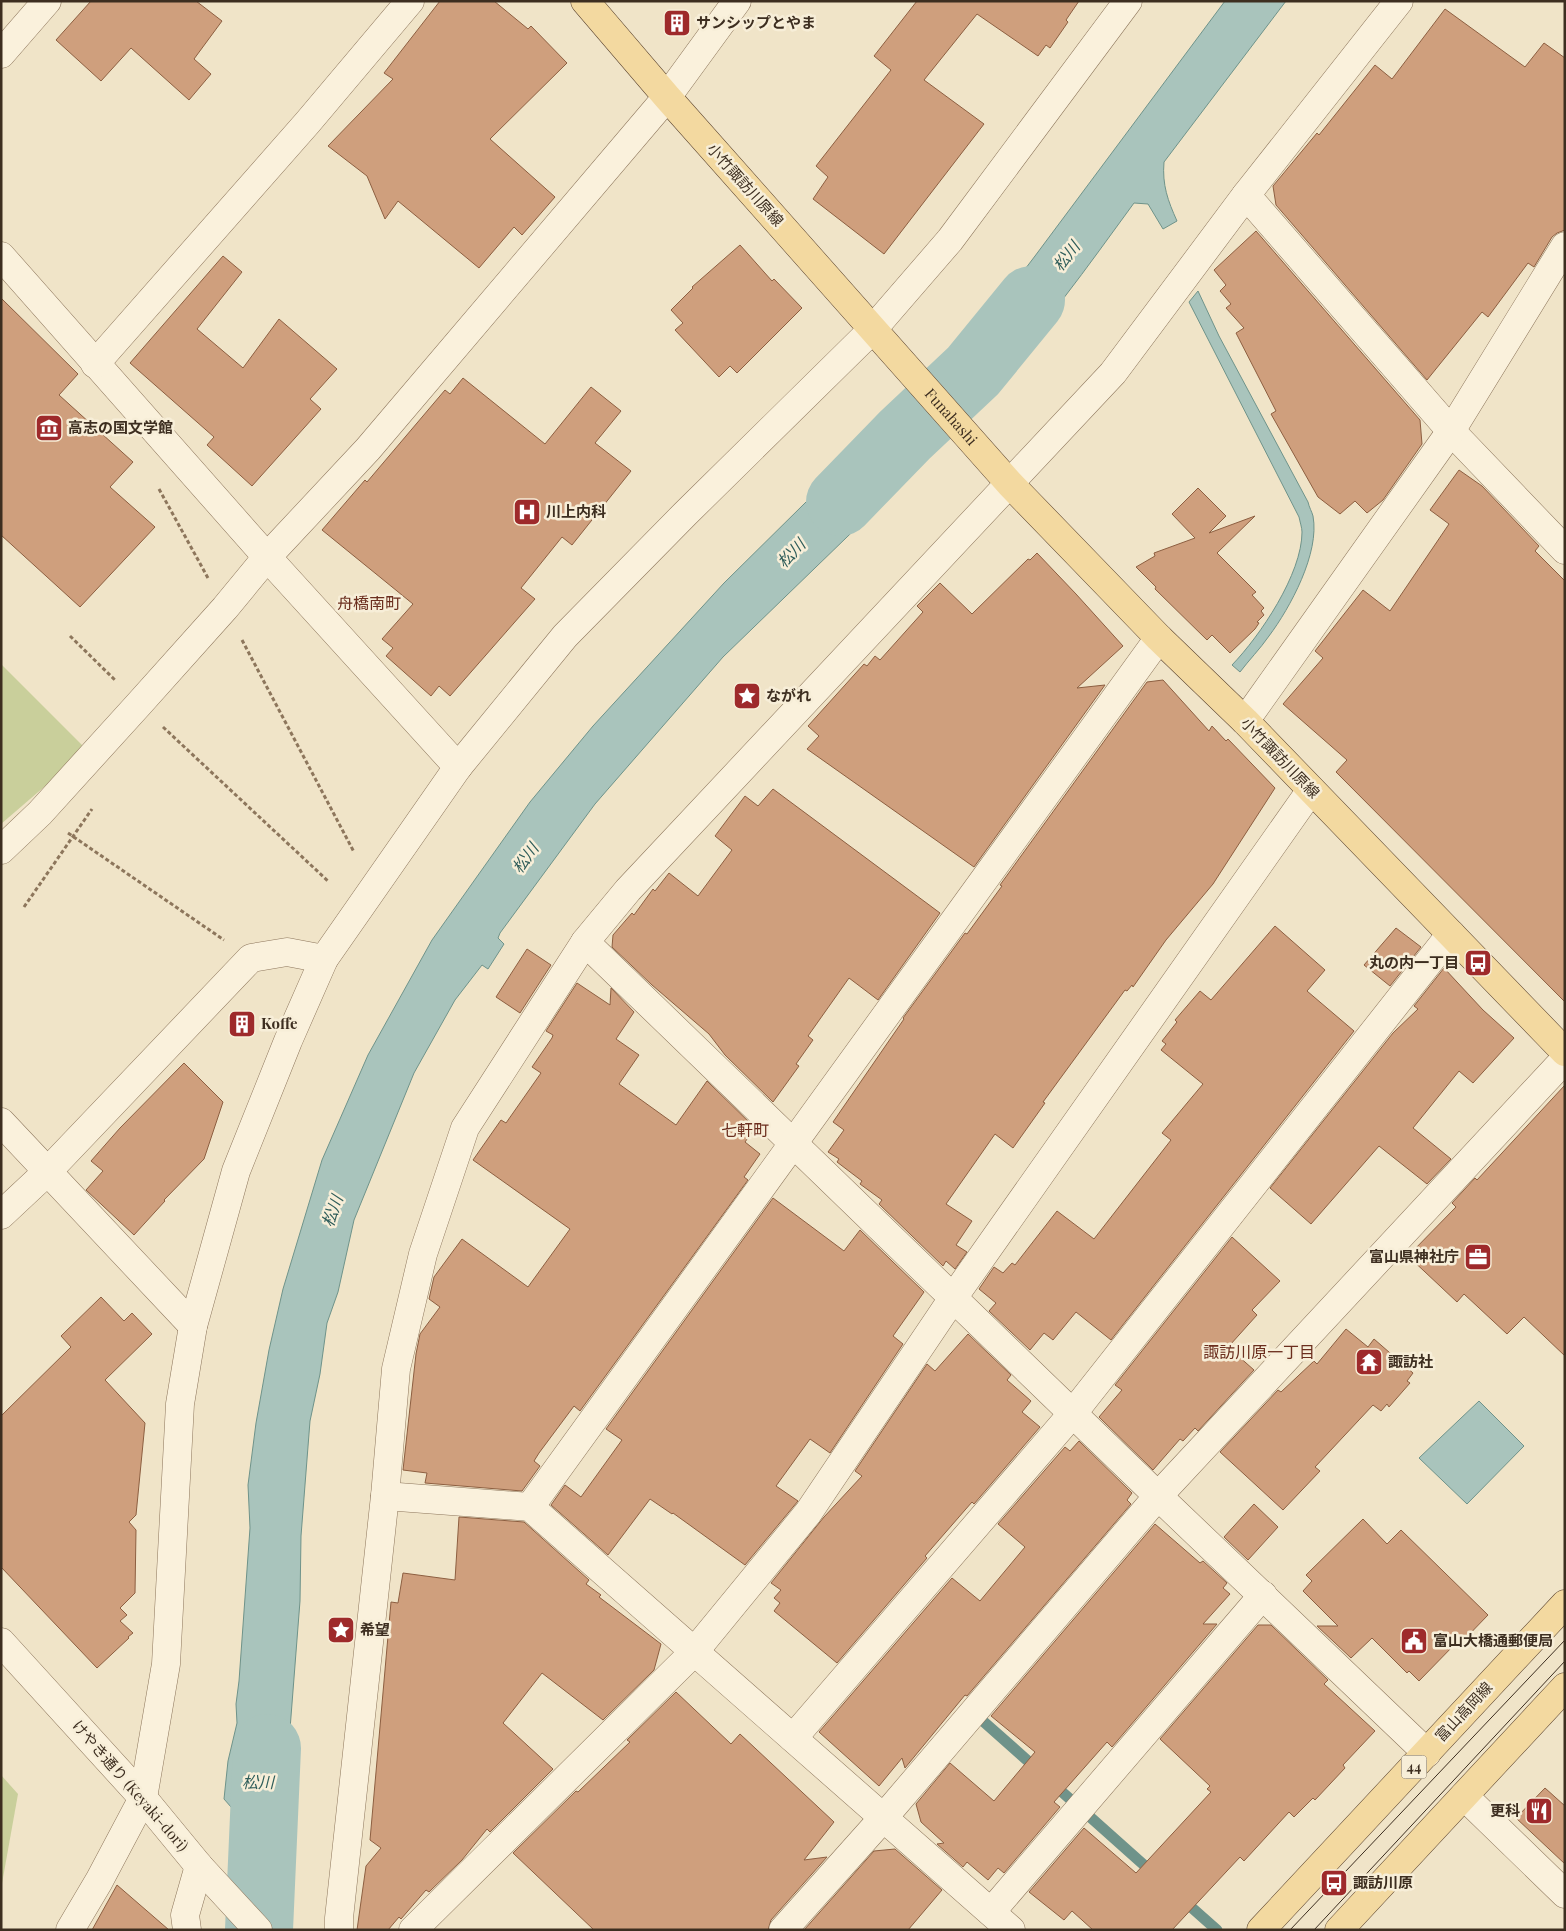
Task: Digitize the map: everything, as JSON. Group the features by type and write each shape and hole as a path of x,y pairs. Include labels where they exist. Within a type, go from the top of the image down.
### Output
{"main road":[{"name":"小竹諏訪川原線","path":"585,1 667,97 907,368"},
{"name":"Funahashi","path":"907,368 1002,475"},
{"name":"小竹諏訪川原線","path":"1002,475 1159,638 1245,721 1565,1052"},
{"name":"富山高岡線","path":"1261,1930 1565,1604"},
{"path":"1339,1930 1565,1687"}],"street":[{"path":"1,54 47,1"},
{"path":"95,364 308,122 410,1"},
{"path":"1,850 40,813 225,608 267,557 368,449 667,97 737,1"},
{"path":"70,1930 99,1881 143,1798 166,1664 180,1404 193,1326 236,1171 288,1041 324,959 458,766 564,636 691,507 873,329 950,240 1128,1"},
{"path":"339,1930 385,1496 396,1369 423,1254 465,1128 585,942 628,890 944,552 1002,475 1113,373 1246,195 1399,1"},
{"path":"1246,195 1450,432 1565,550"},
{"path":"1245,721 1450,432 1565,246"},
{"path":"1,256 267,557 458,766"},
{"path":"530,1507 1159,638"},
{"path":"413,1930 694,1652 808,1513 953,1298 1311,790"},
{"path":"793,1738 1073,1413 1450,934"},
{"path":"585,942 1158,1496 1427,1753"},
{"path":"1,1215 48,1172 251,958 287,952 324,959"},
{"path":"783,1930 884,1817 1158,1496 1565,1059"},
{"path":"1,1122 193,1326"},
{"path":"385,1496 530,1507 1001,1921 1263,1595"},
{"name":"けやき通り (Keyaki-dori)","path":"1,1642 143,1798 199,1866 258,1930"},
{"path":"1464,1796 1565,1894"},
{"path":"187,1930 185,1915 199,1866"}],"path":[{"path":"70,636 139,704 329,882"},
{"path":"24,907 95,805"},
{"path":"40,813 251,958"}],"green space":[{"path":"1,664 87,750 1,824"},
{"path":"1,1775 18,1794 1,1889"}],"water":[{"name":"松川","path":"1225,1 1286,1 1164,162 1166,193 1177,221 1163,229 1148,204 1134,203 1082,275 1027,344 986,387 965,364 970,358 962,348 988,318 1035,256"},
{"path":"1198,291 1219,336 1308,502 1313,516 1312,546 1302,579 1286,611 1240,672 1232,665 1255,638 1278,603 1295,566 1300,549 1302,530 1299,517 1189,302"},
{"name":"松川","path":"885,424 893,431 897,427 923,449 894,479 875,503 877,508 723,657 595,804 500,933 498,938 504,944 488,969 482,965 455,1000 414,1073 354,1220 338,1292 327,1323 320,1374 310,1421 301,1536 300,1601 289,1742 295,1743 295,1752 289,1753 288,1872 224,1799 228,1761 237,1723 236,1704 250,1528 248,1485 256,1423 269,1350 283,1289 322,1160 368,1055 432,940 530,802 593,726 724,583"},
{"path":"1479,1401 1524,1446 1467,1504 1419,1458"}],"building":[{"path":"91,1 196,1 222,21 194,59 211,74 189,100 131,48 101,81 56,40"},
{"path":"440,1 494,1 528,29 531,26 567,63 490,139 555,197 522,235 514,227 479,268 398,201 385,219 367,176 328,146 393,79 384,73"},
{"path":"917,1 1079,1 1066,20 1068,22 1050,48 1046,45 1038,56 977,14 924,80 984,124 884,254 813,199 828,177 816,166 891,70 874,56"},
{"path":"1445,9 1525,67 1544,43 1565,58 1565,230 1552,237 1534,267 1528,263 1488,317 1482,312 1427,380 1276,205 1273,186 1317,133 1319,135 1375,65 1392,79"},
{"path":"1256,231 1420,420 1422,444 1383,500 1367,513 1355,501 1340,514 1318,497 1271,414 1276,411 1236,333 1244,328 1226,308 1231,304 1220,291 1226,285 1214,270"},
{"path":"740,245 772,281 774,279 802,308 737,373 730,366 719,377 675,330 683,323 671,310 692,287"},
{"path":"223,256 242,272 197,329 243,368 279,319 337,369 310,399 321,409 252,486 207,445 214,437 130,363"},
{"name":"高志の国文学館","path":"1,298 78,374 59,395 133,462 110,487 155,527 80,607 1,535"},
{"path":"463,378 545,444 591,387 621,411 595,443 631,471 572,545 562,537 521,588 535,599 450,696 439,686 431,696 386,656 393,648 382,639 413,604 322,530 365,480 367,482 445,390 450,394"},
{"path":"1459,470 1482,486 1539,546 1535,551 1565,581 1565,1002 1336,772 1347,760 1283,704 1323,658 1315,651 1363,590 1390,611 1449,524 1430,510"},
{"path":"1198,488 1226,516 1209,533 1255,516 1217,553 1256,592 1252,595 1264,608 1261,611 1264,615 1257,622 1259,623 1255,629 1230,653 1212,635 1207,640 1155,589 1156,587 1136,567 1155,556 1154,553 1195,538 1172,514"},
{"path":"1037,553 1123,646 1077,688 1105,685 974,867 807,749 819,736 808,726 864,664 867,666 875,656 880,660 923,612 917,606 940,583 972,614 1028,559 1030,560"},
{"path":"1163,680 1209,731 1212,726 1226,741 1228,739 1275,788 1213,884 1166,940 1133,987 1132,985 1127,991 1125,990 1043,1102 1045,1103 1013,1148 995,1134 946,1204 972,1221 956,1245 967,1252 955,1269 946,1261 943,1266 879,1204 882,1200 860,1184 862,1181 837,1162 839,1159 828,1152 844,1130 833,1122 903,1018 1002,886 1000,885 1147,682"},
{"path":"773,789 940,913 878,1000 849,978 808,1036 813,1040 796,1064 799,1066 773,1102 725,1055 709,1034 652,985 612,947 613,935 632,913 634,915 653,889 655,891 669,873 698,896 732,850 715,836 745,796 758,806"},
{"path":"1275,926 1325,970 1307,991 1354,1031 1111,1340 1076,1312 1053,1340 1044,1333 1030,1350 989,1311 996,1303 979,1289 994,1267 1003,1273 1012,1263 1015,1265 1057,1211 1094,1239 1171,1140 1162,1133 1203,1084 1161,1050 1166,1044 1162,1041 1177,1022 1175,1020 1200,991 1211,1000"},
{"path":"1396,928 1421,947 1390,986 1364,965"},
{"path":"527,949 551,965 520,1013 496,997"},
{"path":"1444,968 1483,1010 1514,1038 1473,1083 1459,1071 1413,1128 1451,1159 1427,1184 1379,1146 1311,1224 1270,1188 1393,1033 1418,1009 1414,1006"},
{"path":"577,983 610,1005 611,988 634,1012 616,1039 639,1055 619,1084 676,1125 707,1081 755,1128 745,1142 760,1154 744,1177 748,1180 580,1411 574,1406 539,1453 534,1461 540,1466 522,1491 425,1483 427,1473 403,1470 420,1334 440,1307 429,1299 434,1277 462,1239 528,1287 570,1229 473,1160 501,1120 506,1123 541,1073 532,1067 552,1038 553,1035 546,1031"},
{"path":"184,1063 223,1102 204,1159 164,1200 134,1235 86,1190 103,1171 91,1161 120,1128"},
{"path":"1565,1085 1565,1356 1524,1317 1507,1334 1464,1294 1457,1302 1408,1256 1456,1207 1452,1203 1475,1178 1477,1180"},
{"path":"773,1198 844,1251 860,1230 924,1292 893,1336 903,1344 830,1453 810,1439 776,1486 798,1501 745,1565 673,1513 650,1499 608,1555 551,1505 565,1485 581,1497 622,1440 606,1429"},
{"path":"1232,1237 1280,1281 1252,1310 1257,1315 1230,1345 1239,1352 1237,1355 1254,1370 1198,1431 1195,1428 1183,1441 1180,1439 1153,1470 1099,1417 1122,1390 1115,1385"},
{"path":"101,1297 124,1321 132,1313 152,1334 105,1380 145,1423 136,1515 129,1522 136,1530 135,1593 120,1608 127,1615 120,1621 133,1633 97,1668 1,1567 1,1416 71,1347 61,1336"},
{"path":"1346,1329 1368,1347 1374,1339 1413,1373 1407,1381 1410,1383 1389,1407 1387,1404 1381,1411 1373,1405 1315,1467 1320,1471 1283,1510 1220,1452 1278,1390 1281,1392 1314,1361 1317,1364"},
{"path":"968,1334 1011,1375 1007,1380 1031,1401 1022,1412 1040,1427 974,1504 972,1502 925,1556 927,1558 837,1663 774,1611 780,1603 774,1598 781,1590 771,1583 824,1517 862,1476 855,1471 927,1364 935,1371"},
{"path":"1079,1441 1132,1493 1127,1500 1131,1504 967,1696 965,1695 905,1768 902,1758 879,1786 819,1732 952,1578 980,1601 1025,1547 998,1524 1065,1447 1070,1451"},
{"path":"1254,1504 1278,1527 1248,1560 1224,1537"},
{"path":"459,1517 524,1522 589,1580 586,1584 601,1595 599,1597 661,1644 654,1670 603,1720 542,1673 503,1723 553,1769 490,1832 487,1829 462,1860 429,1892 426,1890 401,1919 399,1917 388,1930 357,1930 366,1866 381,1848 370,1840 391,1602 398,1603 403,1573 455,1580"},
{"path":"1363,1519 1387,1544 1401,1530 1488,1615 1459,1645 1456,1643 1419,1681 1409,1671 1407,1673 1372,1638 1351,1658 1317,1626 1338,1626 1303,1591 1312,1581 1306,1575"},
{"path":"1155,1524 1200,1563 1203,1561 1227,1583 1223,1588 1230,1594 1203,1624 1217,1624 1112,1747 1107,1742 1054,1802 1060,1807 1004,1873 998,1868 988,1880 967,1862 963,1867 937,1844 944,1843 921,1822 916,1804 950,1763 994,1801 1035,1752 991,1716"},
{"path":"1258,1625 1271,1625 1328,1680 1324,1684 1375,1731 1343,1765 1345,1768 1315,1800 1313,1798 1294,1817 1289,1812 1244,1861 1240,1857 1172,1930 1093,1930 1072,1911 1064,1920 1029,1892 1084,1828 1136,1873 1211,1792 1207,1789 1210,1786 1160,1739"},
{"path":"676,1692 731,1744 740,1734 834,1822 804,1860 827,1857 771,1920 768,1930 594,1930 513,1853 576,1791 578,1792 630,1742 627,1740"},
{"path":"1545,1788 1565,1806 1565,1864 1516,1818"},
{"path":"895,1849 942,1890 908,1930 804,1930 874,1851"},
{"path":"117,1885 169,1930 92,1930"}],"waterway":[{"name":"松川","path":"840,502 905,435 973,371 1031,300"},
{"path":"984,1722 1038,1770"},
{"name":"松川","path":"259,1930 267,1748"},
{"path":"1052,1783 1154,1874"},
{"path":"1182,1899 1217,1930"}],"tram line":[{"path":"1290,1930 1565,1640"},
{"path":"1314,1930 1565,1661"}],"place":[{"name":"サンシップとやま","path":"677,23"},
{"name":"高志の国文学館","path":"49,428"},
{"name":"川上内科","path":"527,512"},
{"name":"ながれ","path":"747,696"},
{"name":"丸の内一丁目","path":"1478,963"},
{"name":"Koffe","path":"242,1024"},
{"name":"富山県神社庁","path":"1478,1257"},
{"name":"諏訪社","path":"1369,1362"},
{"name":"希望","path":"341,1630"},
{"name":"富山大橋通郵便局","path":"1414,1641"},
{"name":"更科","path":"1539,1811"},
{"name":"諏訪川原","path":"1334,1883"}],"district":[{"name":"舟橋南町","path":"369,603"},
{"name":"七軒町","path":"745,1130"},
{"name":"諏訪川原一丁目","path":"1259,1352"}]}
